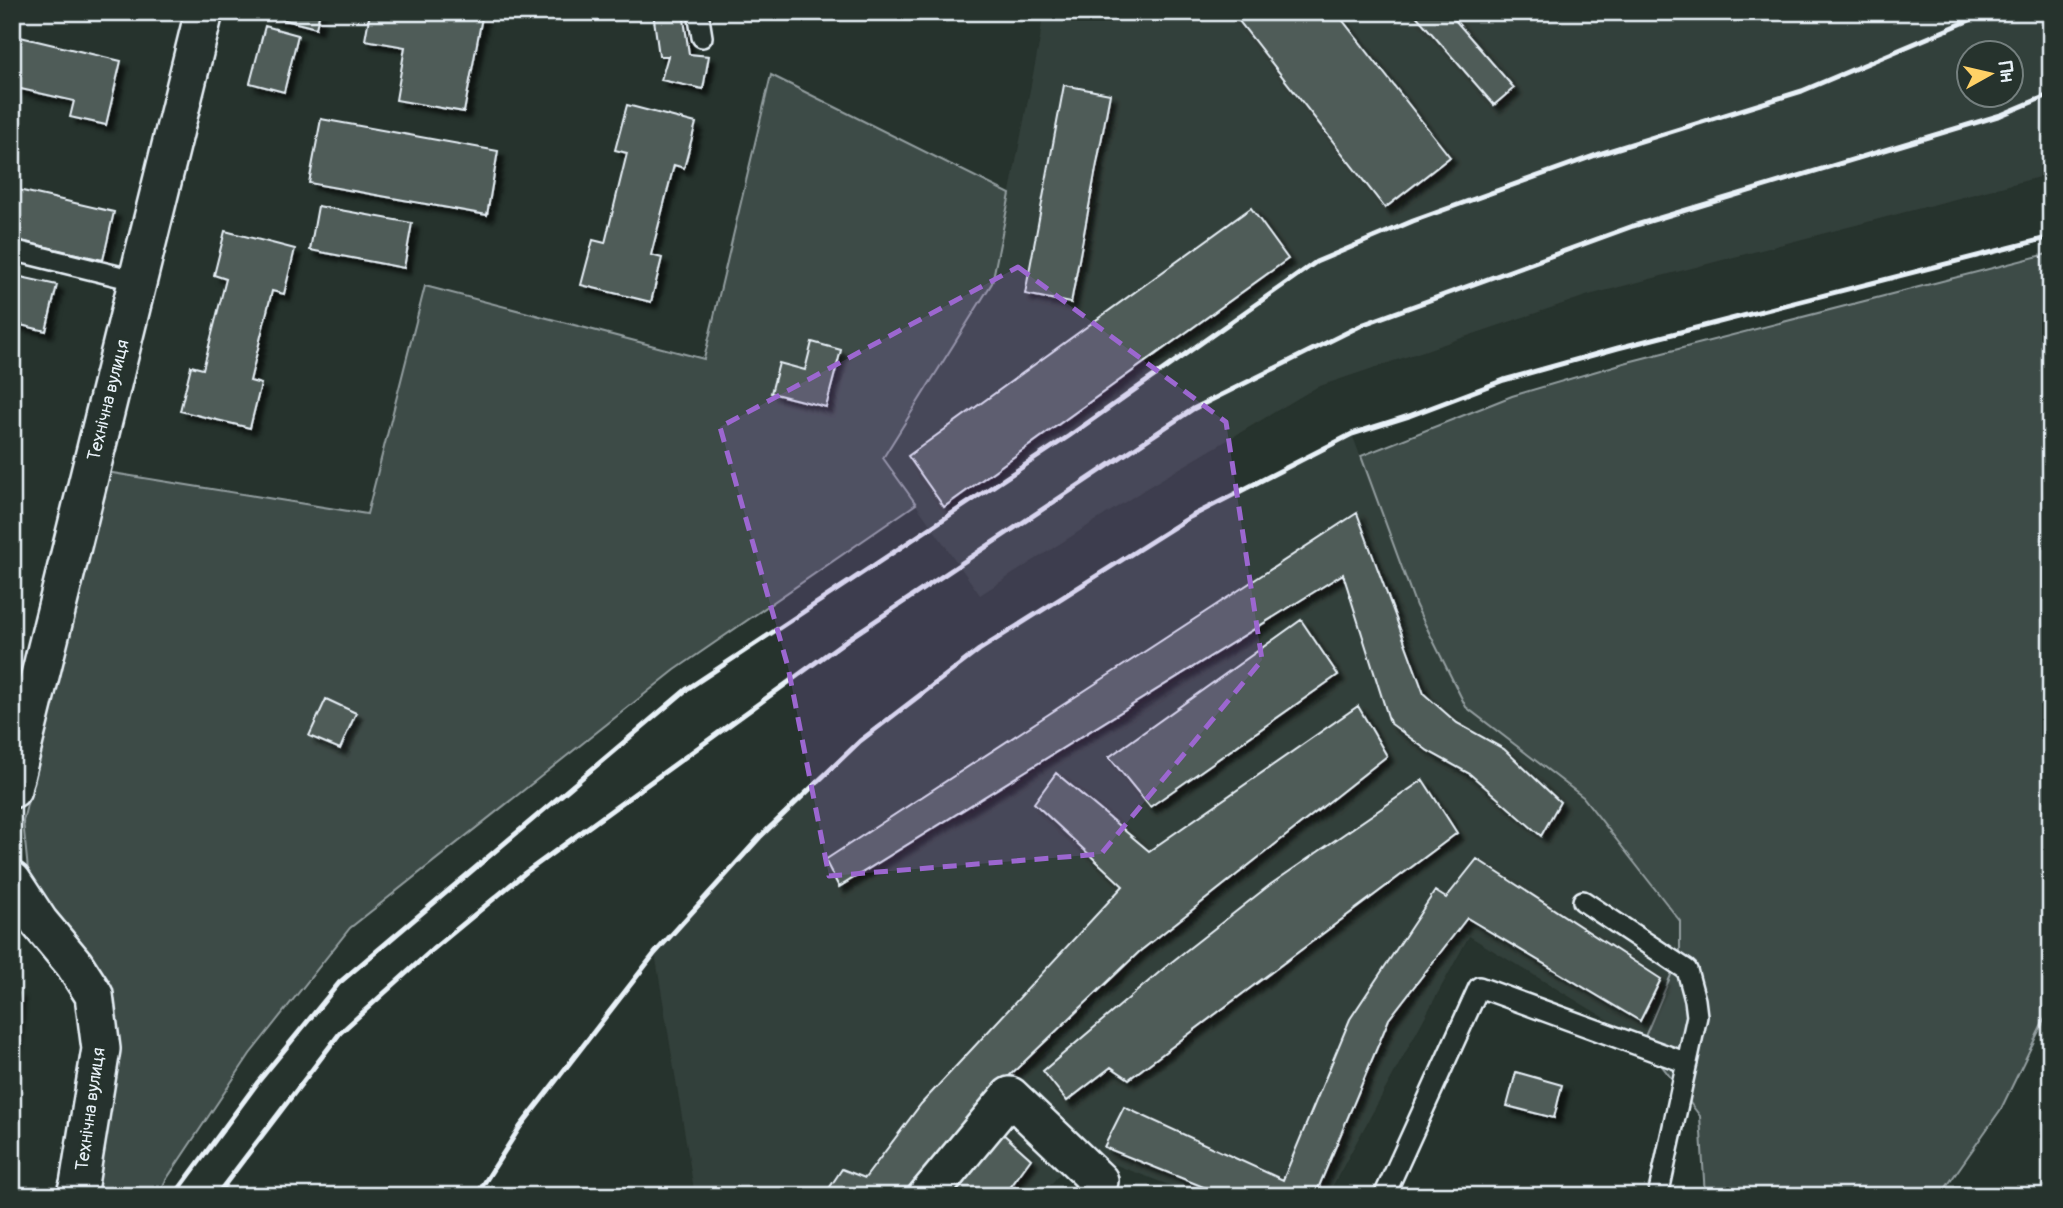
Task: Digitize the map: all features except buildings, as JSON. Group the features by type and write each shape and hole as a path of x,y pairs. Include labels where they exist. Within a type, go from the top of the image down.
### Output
{"street":[{"name":"Технічна вулиця","path":"12,789 204,12"},
{"name":"Технічна вулиця","path":"12,881 39,922 74,964 93,995 101,1049 75,1196"},
{"path":"927,1196 1010,1096 1099,1181 1092,1196"}],"lane":[{"path":"698,12 702,37"},
{"path":"12,250 138,281"},
{"path":"1583,901 1686,970 1695,1000 1698,1016 1658,1196"},
{"path":"1384,1196 1479,987 1687,1063"}],"highlighted area":[{"path":"1018,267 1226,422 1262,660 1101,854 829,876 788,667 720,427"}],"shaded area":[{"path":"1043,12 2051,12 2051,174 1589,295 1317,387 1150,486 980,595 883,458 992,283"},
{"path":"771,75 1010,194 992,283 883,458 916,504 675,670 350,928 250,1054 158,1196 92,1196 118,1048 113,993 91,954 54,913 28,870 23,821 106,472 367,514 425,286 704,359"},
{"path":"2051,253 2051,1006 2001,1109 1940,1196 1705,1196 1700,1116 1643,1041 1680,954 1680,921 1583,797 1466,707 1416,606 1361,456 1512,396 1624,363"},
{"path":"1352,434 1416,606 1466,707 1583,797 1680,921 1680,954 1643,1041 1469,936 1327,1196 1198,1196 1079,1151 1041,1196 695,1196 655,953 760,837 860,741 979,650 1190,517"}],"railway":[{"path":"174,1196 258,1082 339,983 687,689 1069,436 1316,262 1413,221 1599,154 1802,91 1970,20 1982,12"},
{"path":"216,1196 340,1033 432,950 525,873 848,639 1193,409 1364,324 1633,226 2001,115 2051,94"},
{"path":"476,1196 520,1127 655,953 760,837 860,741 979,650 1190,517 1352,434 1409,416 1504,380 1618,348 2051,237"}]}
